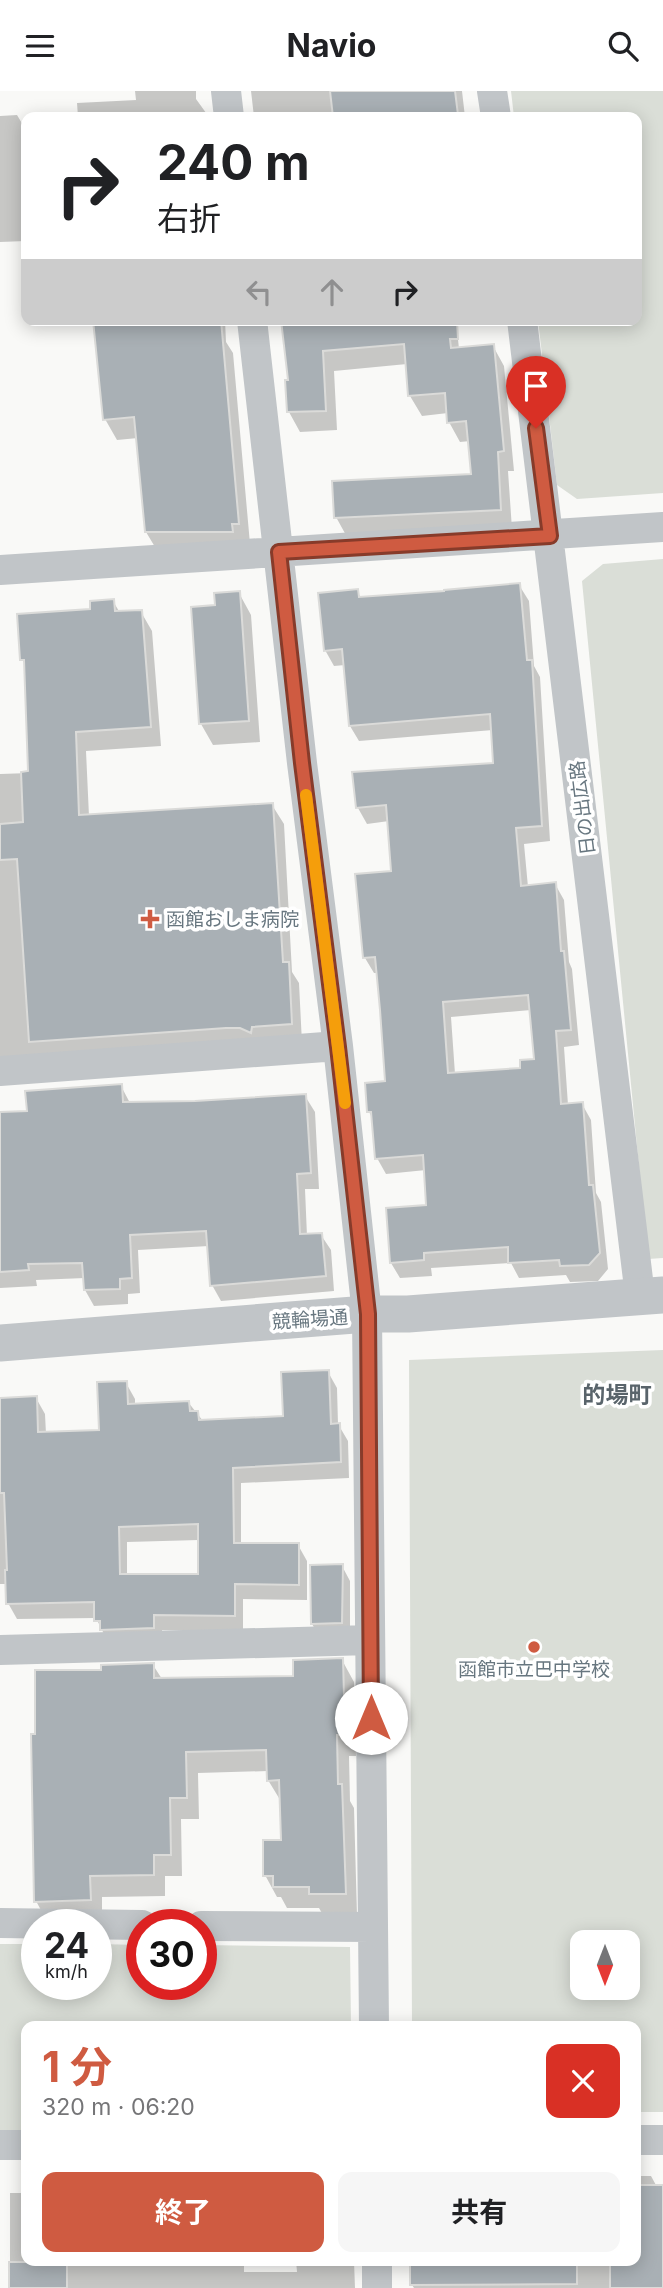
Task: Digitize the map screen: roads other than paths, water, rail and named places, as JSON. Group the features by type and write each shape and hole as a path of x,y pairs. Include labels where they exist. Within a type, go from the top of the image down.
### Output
{"street":[{"path":"226,91 228,112"},
{"path":"492,91 495,112"},
{"path":"253,326 368,1314 374,2021"},
{"name":"日の出広路","path":"523,326 652,1296"},
{"path":"0,570 663,527"},
{"path":"0,1071 338,1047"},
{"name":"競輪場通","path":"0,1343 368,1314 408,1314 652,1296"},
{"path":"0,1650 370,1640"},
{"path":"0,1923 126,1925"},
{"path":"217,1926 372,1927"},
{"path":"641,2140 663,2140"},
{"path":"0,2145 21,2145"},
{"path":"377,2266 377,2288"}],"place":[{"name":"函館おしま病院","path":"150,919"},
{"name":"函館市立巴中学校","path":"534,1647"}],"district":[{"name":"的場町","path":"617,1395"}]}
